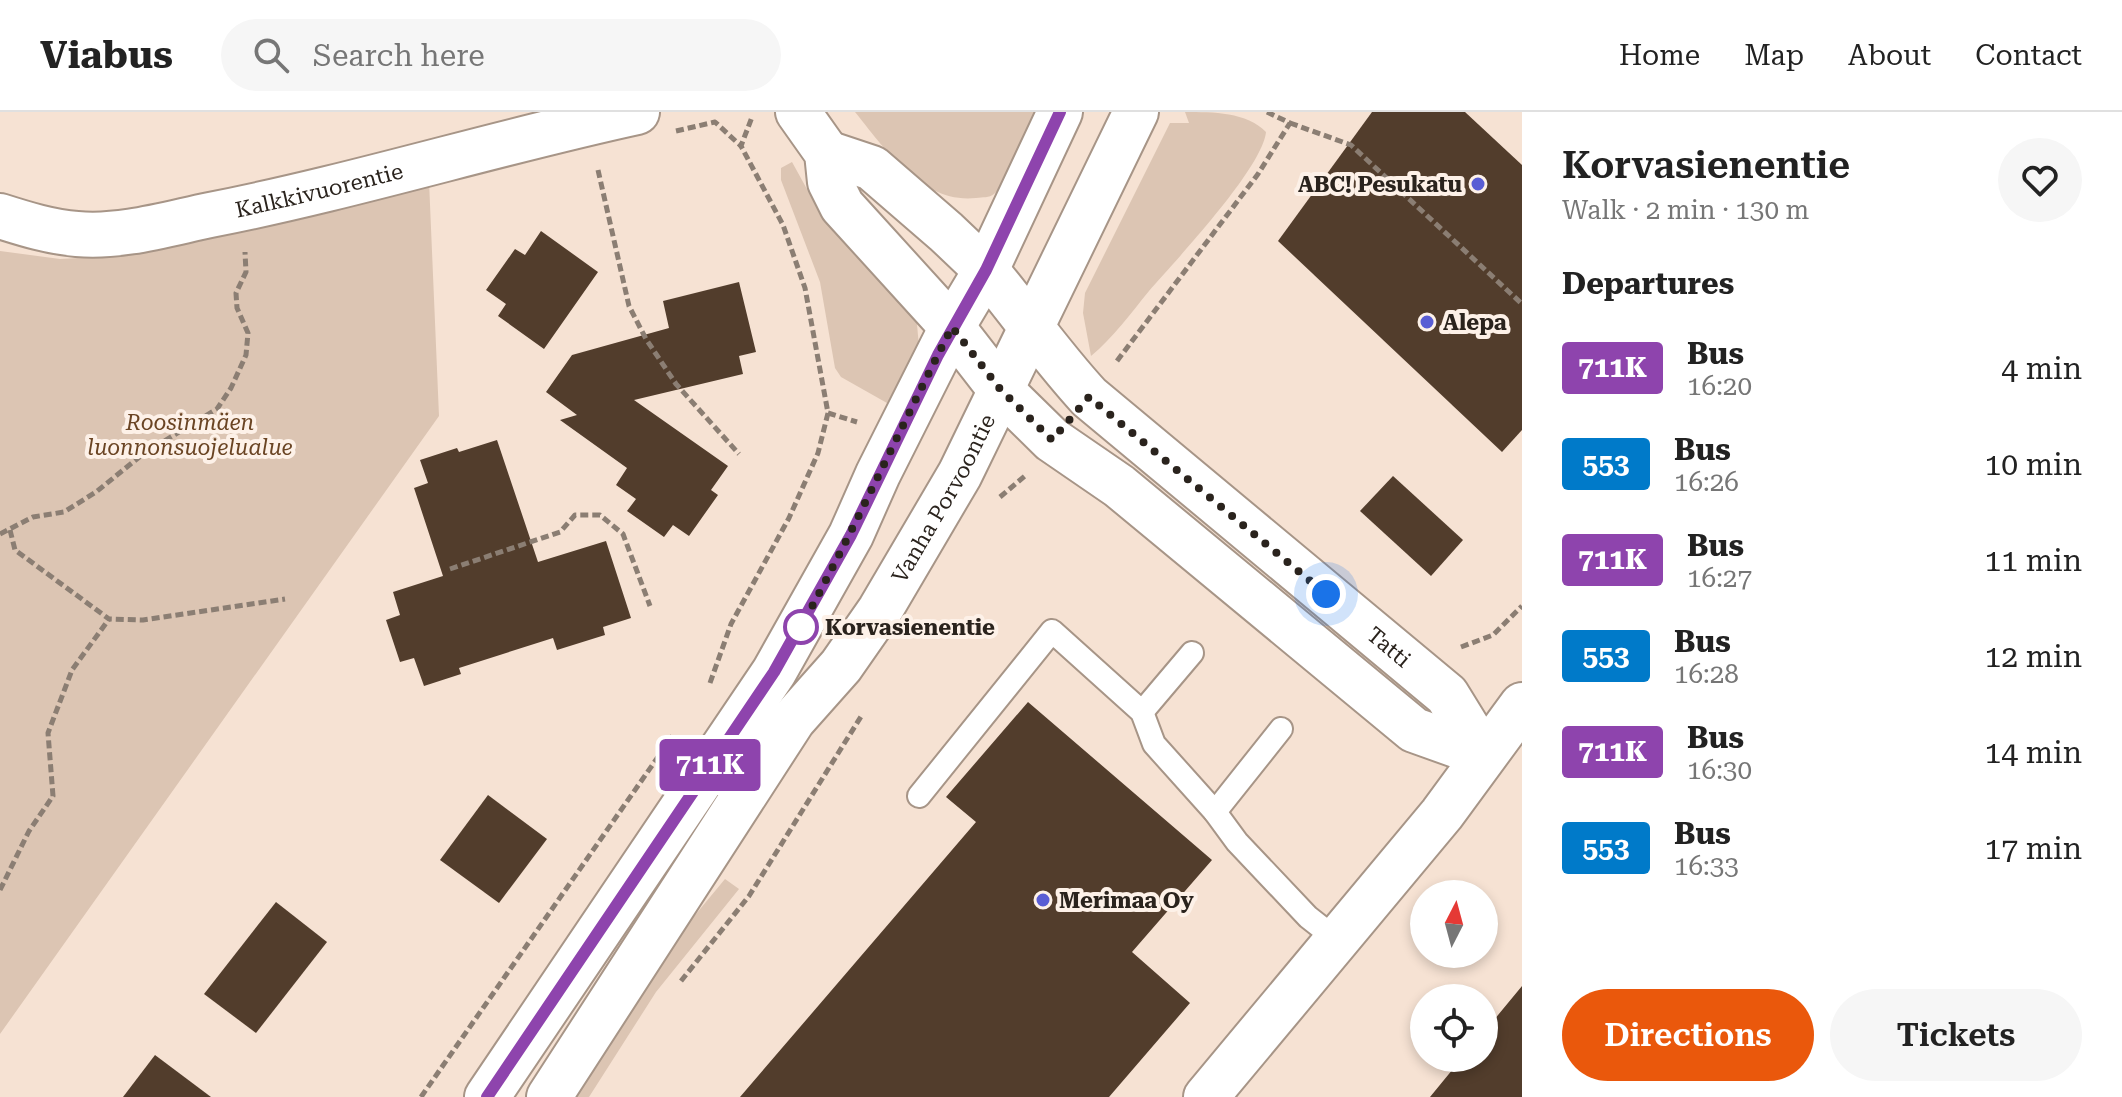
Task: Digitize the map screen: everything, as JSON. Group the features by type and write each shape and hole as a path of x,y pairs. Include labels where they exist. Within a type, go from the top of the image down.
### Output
{"street":[{"path":"798,112 827,153 830,182 842,206 952,327 1000,389 1052,440 1119,486 1414,730 1484,755"},
{"path":"487,1097 793,640 851,535 952,327 986,270 1060,112"},
{"name":"Vanha Porvoontie","path":"549,1097 793,720 841,666 880,610 960,474 1136,112"},
{"name":"Kalkkivuorentie","path":"0,216 42,229 79,235 123,232 257,206 555,130 654,122"},
{"path":"827,153 872,168 986,270 1032,325"},
{"name":"Tatti","path":"1032,325 1057,362 1089,397 1447,695 1484,755"},
{"path":"1206,1097 1442,814 1522,705"}],"lane":[{"path":"919,796 1052,631 1142,712 1154,744 1215,812 1237,842 1298,906 1336,939"},
{"path":"1142,712 1192,653"},
{"path":"1215,812 1281,729"}],"path":[{"path":"741,146 754,112"},
{"path":"1267,112 1351,145 1522,304"},
{"path":"654,122 715,122 741,146 783,225 805,288 828,413 818,453 789,518 731,624 710,683 701,696"},
{"path":"1089,397 1249,187 1290,123"},
{"path":"598,170 629,306 646,339 676,384 739,454"},
{"path":"0,534 33,517 64,512 96,492 143,454 217,409 246,355 248,333 237,308 236,293 246,272 245,251 251,240"},
{"path":"828,413 870,426"},
{"path":"997,500 1034,467 1052,440"},
{"path":"450,569 560,532 575,515 600,515 623,534 650,606"},
{"path":"10,530 15,550 109,619 143,620 285,599"},
{"path":"0,890 29,831 53,796 48,733 72,670 109,619"},
{"path":"672,993 749,896 869,702"},
{"path":"421,1097 674,734"}],"green space":[{"path":"855,112 1039,112 1014,167 1001,187 988,197 957,198 922,183 906,171"},
{"path":"1185,112 1218,113 1249,120 1266,132 1261,148 1216,214 1091,356 1083,313 1085,293 1170,123 1189,123"},
{"path":"792,162 813,200 830,221 910,306 917,324 919,347 887,403 841,377 835,368 820,282 781,180 781,168"},
{"name":"Roosinmäen luonnonsuojelualue","path":"429,181 439,416 0,1034 0,251 60,259 114,256"},
{"path":"725,879 739,889 656,992 589,1097 569,1097 667,949"}],"building":[{"path":"1372,112 1465,112 1522,165 1522,430 1502,452 1278,241"},
{"path":"541,231 598,272 544,349 498,316 506,304 486,290 515,249 525,255"},
{"path":"739,282 756,352 739,356 743,374 634,400 728,466 711,490 718,495 689,536 673,525 664,537 627,511 636,499 616,485 627,468 560,420 577,415 546,392 572,355 669,328 663,301"},
{"path":"497,440 538,562 606,541 631,618 603,627 605,635 557,650 553,638 459,668 461,674 424,686 414,658 400,662 386,620 400,615 393,592 443,576 414,488 428,483 420,460"},
{"path":"1393,476 1463,540 1431,576 1360,511"},
{"name":"Merimaa Oy","path":"1028,702 1212,860 1132,952 1190,1003 1109,1097 740,1097 976,822 946,797"},
{"path":"488,795 547,839 499,903 440,860"},
{"path":"276,902 327,942 256,1033 204,994"},
{"path":"1522,986 1522,1097 1430,1097 1451,1072 1498,1072 1498,1015"},
{"path":"155,1055 211,1097 123,1097"}],"bus line":[{"name":"711K","path":"487,1097 800,629 851,535 886,457 952,327 986,270 1060,112"}],"place":[{"name":"ABC! Pesukatu","path":"1478,184"},
{"name":"Alepa","path":"1427,322"},
{"name":"Korvasienentie","path":"801,627"},
{"name":"Merimaa Oy","path":"1043,900"}],"route":[{"path":"801,627 851,535 886,457 952,327 1000,389 1052,440 1089,397 1326,594"}]}
